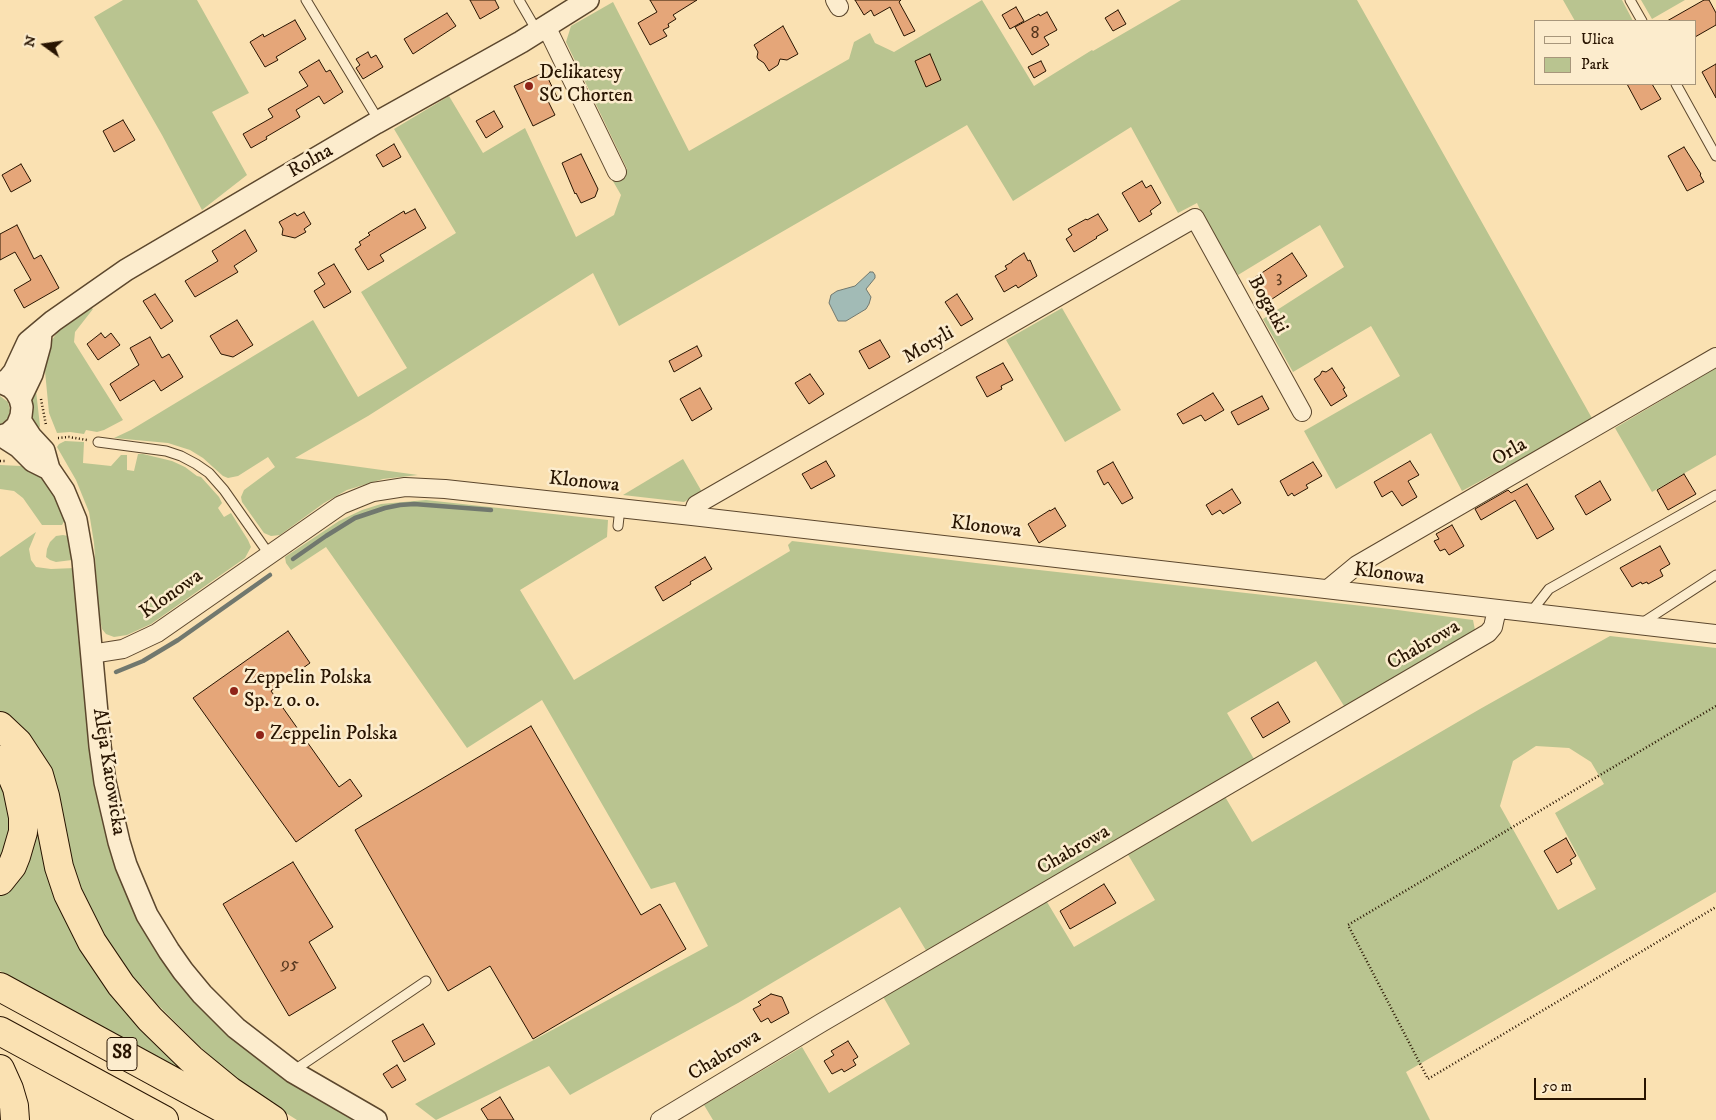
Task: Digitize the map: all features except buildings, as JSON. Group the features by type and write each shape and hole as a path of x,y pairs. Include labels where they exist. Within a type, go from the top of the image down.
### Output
{"highway":[{"path":"0,726 18,743 39,775 59,867 68,894 92,942 106,964 150,1019 191,1059 230,1091 273,1120"},
{"path":"0,760 11,774 18,788 24,817 23,832 16,856 0,881"},
{"name":"S8","path":"0,987 244,1120"},
{"name":"S8","path":"0,1031 164,1120"},
{"path":"0,1069 9,1089 14,1106 15,1120"}],"street":[{"name":"Rolna","path":"20,399 11,387 2,383 14,372 28,342 53,321 126,270 588,0"},
{"path":"542,28 617,172"},
{"name":"Bogatki","path":"1194,218 1302,412"},
{"name":"Motyli","path":"692,516 696,505 1194,218"},
{"path":"1,436 13,430 20,420 22,407 20,399 32,374 40,344 40,332"},
{"name":"Orla","path":"1328,589 1357,564 1716,357"},
{"name":"Aleja Katowicka","path":"20,420 31,437 44,451 49,469 71,505 80,534 100,746 112,819 126,865 148,915 169,951 202,994 236,1028 293,1072 376,1120"},
{"name":"Aleja Katowicka","path":"1,436 19,447 33,461 49,469"},
{"name":"Klonowa","path":"92,654 124,649 157,633 272,558 341,505 361,496 395,487 425,487 692,516 1716,634"},
{"name":"Chabrowa","path":"660,1120 821,1023 1488,633 1493,626 1497,609"}],"lane":[{"path":"306,0 379,122"},
{"path":"519,0 542,28"},
{"path":"1630,0 1641,20"},
{"path":"1677,85 1716,156"},
{"path":"98,442 166,451 196,464 209,473 224,490 272,558"},
{"path":"1530,612 1549,589 1716,496"},
{"path":"618,526 620,508"},
{"path":"1640,625 1716,575"},
{"path":"293,1072 426,981"}],"path":[{"path":"41,392 42,412 47,427"},
{"path":"55,438 72,437 98,442"},
{"path":"1716,706 1348,925 1428,1079 1716,907"}],"green space":[{"path":"123,0 197,0 249,93 212,112 247,175 202,210 162,135 94,17"},
{"path":"982,0 1034,86 1092,50 1181,0 1357,0 1593,420 1462,491 1431,433 1336,489 1304,431 1400,376 1371,326 1293,372 1263,319 1344,267 1320,225 1238,275 1206,223 1197,203 1178,213 1131,127 1013,201 967,125 619,326 593,273 368,416 295,458 418,475 383,479 347,490 324,503 280,535 271,536 264,533 242,502 241,497 244,490 275,467 268,457 238,476 228,478 190,450 168,443 114,438 131,430 313,320 358,397 407,368 361,292 456,233 394,129 449,96 483,153 525,128 576,237 614,215 621,195 610,176 627,169 566,42 571,26 613,2 689,151 849,59 854,42 870,33 875,43 894,52"},
{"path":"1563,0 1622,0 1632,20 1574,20"},
{"path":"1641,0 1685,0 1652,19"},
{"path":"90,307 93,309 75,332 74,342 123,420 97,432 86,430 84,434 57,433 49,413 46,363 43,362 48,346 56,334"},
{"path":"1062,308 1121,410 1065,442 1006,340"},
{"path":"1716,368 1716,455 1652,492 1615,428"},
{"path":"35,382 40,426 38,430 31,428 28,410"},
{"path":"0,396 8,402 10,410 8,418 0,425"},
{"path":"65,441 84,442 83,463 111,466 121,455 127,455 127,470 134,471 138,454 143,454 172,461 201,477 219,497 222,503 218,508 224,517 231,513 248,540 251,547 245,558 151,624 127,635 114,637 106,634 102,629 99,615 94,543 89,512 76,480 57,447"},
{"path":"683,459 702,492 684,502 623,495"},
{"path":"25,463 46,481 58,501 65,520 62,525 42,525 23,498 14,491 0,489 0,465 21,466"},
{"path":"426,500 608,520 607,537 520,590 574,680 790,551 788,545 792,541 1390,609 1473,620 1475,630 1344,706 1316,661 1227,713 1254,759 927,952 900,907 738,1003 570,1095 549,1066 436,1120 415,1104 708,946 675,882 651,889 542,700 467,748 326,547 291,570 286,563 285,557 339,521 362,510 381,504"},
{"path":"36,532 29,549 31,560 36,567 51,569 75,568 100,803 105,830 130,904 169,970 219,1027 260,1059 361,1120 297,1120 234,1078 156,1003 142,986 138,989 95,928 0,716 0,557"},
{"path":"63,535 71,539 72,560 56,562 50,560 46,557 50,542 56,536"},
{"path":"1610,636 1716,648 1716,892 1406,1072 1430,1120 713,1120 704,1105 802,1047 829,1093 910,1044 881,993 1044,897 1074,947 1155,900 1127,853 1224,795 1252,842 1480,709","holes":["1536,746 1569,748 1591,762 1604,784 1555,813 1596,889 1558,910 1500,806 1513,761"]},
{"path":"0,737 35,792 139,1018 183,1070 0,971 0,894 18,872"},
{"path":"0,774 14,815 0,866"}],"water":[{"path":"870,272 873,272 875,278 866,289 871,297 866,309 846,321 838,321 829,303 831,295 837,291 855,286"}],"waterway":[{"path":"293,559 355,518 385,508 414,504 491,510"},
{"path":"116,672 143,661 178,640 270,575"}],"place":[{"name":"Delikatesy SC Chorten","path":"529,86"},
{"name":"Zeppelin Polska Sp. z o. o.","path":"234,691"},
{"name":"Zeppelin Polska","path":"260,735"}]}
